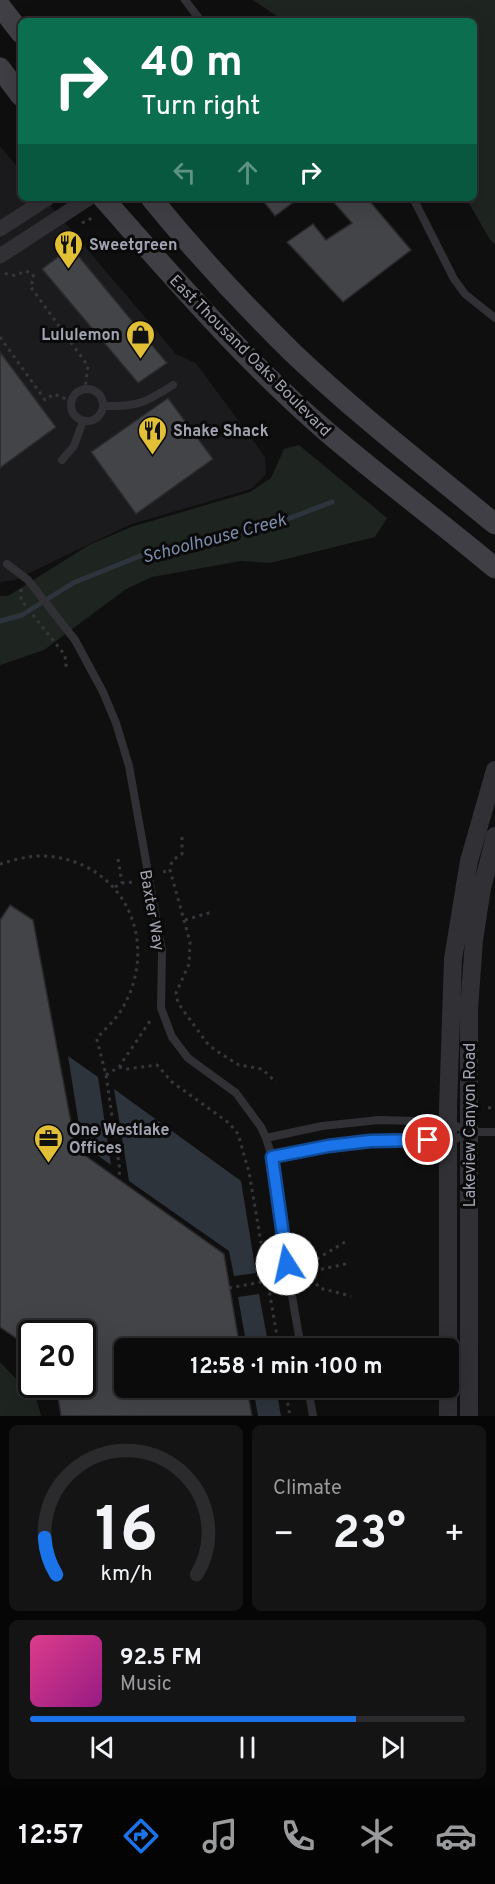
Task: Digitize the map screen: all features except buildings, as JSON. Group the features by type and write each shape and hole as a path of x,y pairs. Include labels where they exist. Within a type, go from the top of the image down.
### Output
{"main road":[{"path":"0,6 18,29"},
{"path":"0,68 18,92"},
{"name":"East Thousand Oaks Boulevard","path":"106,201 200,308 324,430 495,568"},
{"name":"East Thousand Oaks Boulevard","path":"154,201 226,284 293,353 358,411 495,524"}],"street":[{"path":"0,229 43,201"},
{"path":"0,256 83,201"},
{"name":"Lakeview Canyon Road","path":"448,1338 447,1143 450,1003 454,948 469,861 495,770"},
{"name":"Lakeview Canyon Road","path":"469,1416 471,969 482,888 495,836"},
{"path":"448,1398 448,1416"}],"lane":[{"path":"185,0 199,18"},
{"path":"415,201 454,279 465,294 495,318"},
{"path":"103,406 127,407 146,402 173,385"},
{"path":"85,389 96,392 103,406 97,418 83,421 72,411 71,400 77,392 85,389"},
{"path":"62,460 74,446 83,421"},
{"name":"Baxter Way","path":"7,564 28,580 83,653 116,723 129,766 162,951 161,1008 172,1037 194,1063 236,1093 261,1126 272,1157 281,1232 299,1338"},
{"path":"266,1138 322,1126 379,1120 448,1122 470,1132 495,1132"},
{"path":"272,1157 328,1146 370,1141 428,1140 447,1143 470,1132"},
{"path":"310,1398 313,1416"}],"path":[{"path":"5,273 11,276 26,271 33,274 34,279 30,286 88,366 85,389"},
{"path":"0,338 45,400 54,394 71,400"},
{"path":"21,600 59,646 66,660 66,668"},
{"path":"182,837 184,851 174,858 170,870 190,942 189,964 176,993 182,1011 215,1050 238,1065 262,1069 276,1082"},
{"path":"0,864 20,858 44,856 67,859 90,869 114,887 127,904 134,921 138,940 137,968 130,991 121,1011 98,1037 120,1171 118,1179"},
{"path":"118,859 122,883"},
{"path":"163,872 170,870"},
{"path":"114,887 122,883 134,882"},
{"path":"185,920 212,912"},
{"path":"106,1075 119,1067 150,1021"},
{"path":"119,1067 127,1069 157,1065 172,1082 229,1123 238,1134 249,1172 277,1338"},
{"path":"488,1108 495,1107"},
{"path":"249,1172 255,1172"},
{"path":"345,1242 315,1260 312,1265 315,1283 319,1288 351,1296"},
{"path":"229,1288 350,1263"},
{"path":"287,1398 290,1416"}],"shaded area":[{"path":"253,0 495,0 495,245 468,201 477,201 477,18 280,18"},
{"path":"0,146 18,167 18,201 47,201 176,354 196,363 265,457 266,474 251,489 129,525 15,580 0,582"},
{"path":"299,445 387,518 375,537 270,563 241,561 152,577 126,589 44,650 0,665 0,596 8,596 89,545 131,527 250,492 271,478 284,449"},
{"path":"68,1056 98,1077 111,1165 82,1144"},
{"path":"114,1089 241,1181 256,1273 234,1276 229,1251 129,1181"},
{"path":"259,1294 267,1338 245,1338 238,1297"},
{"path":"0,1362 18,1381 18,1398 34,1398 41,1416 0,1416"},
{"path":"255,1398 278,1398 281,1416 258,1416"}],"waterway":[{"name":"Schoolhouse Creek","path":"0,621 22,615 73,583 155,550 264,528 332,502"}],"place":[{"name":"Sweetgreen","path":"68,270"},
{"name":"Lululemon","path":"141,360"},
{"name":"Shake Shack","path":"152,456"},
{"name":"One Westlake Offices","path":"48,1164"}],"route":[{"path":"287,1264 272,1157 328,1146 370,1141 428,1140"}]}
